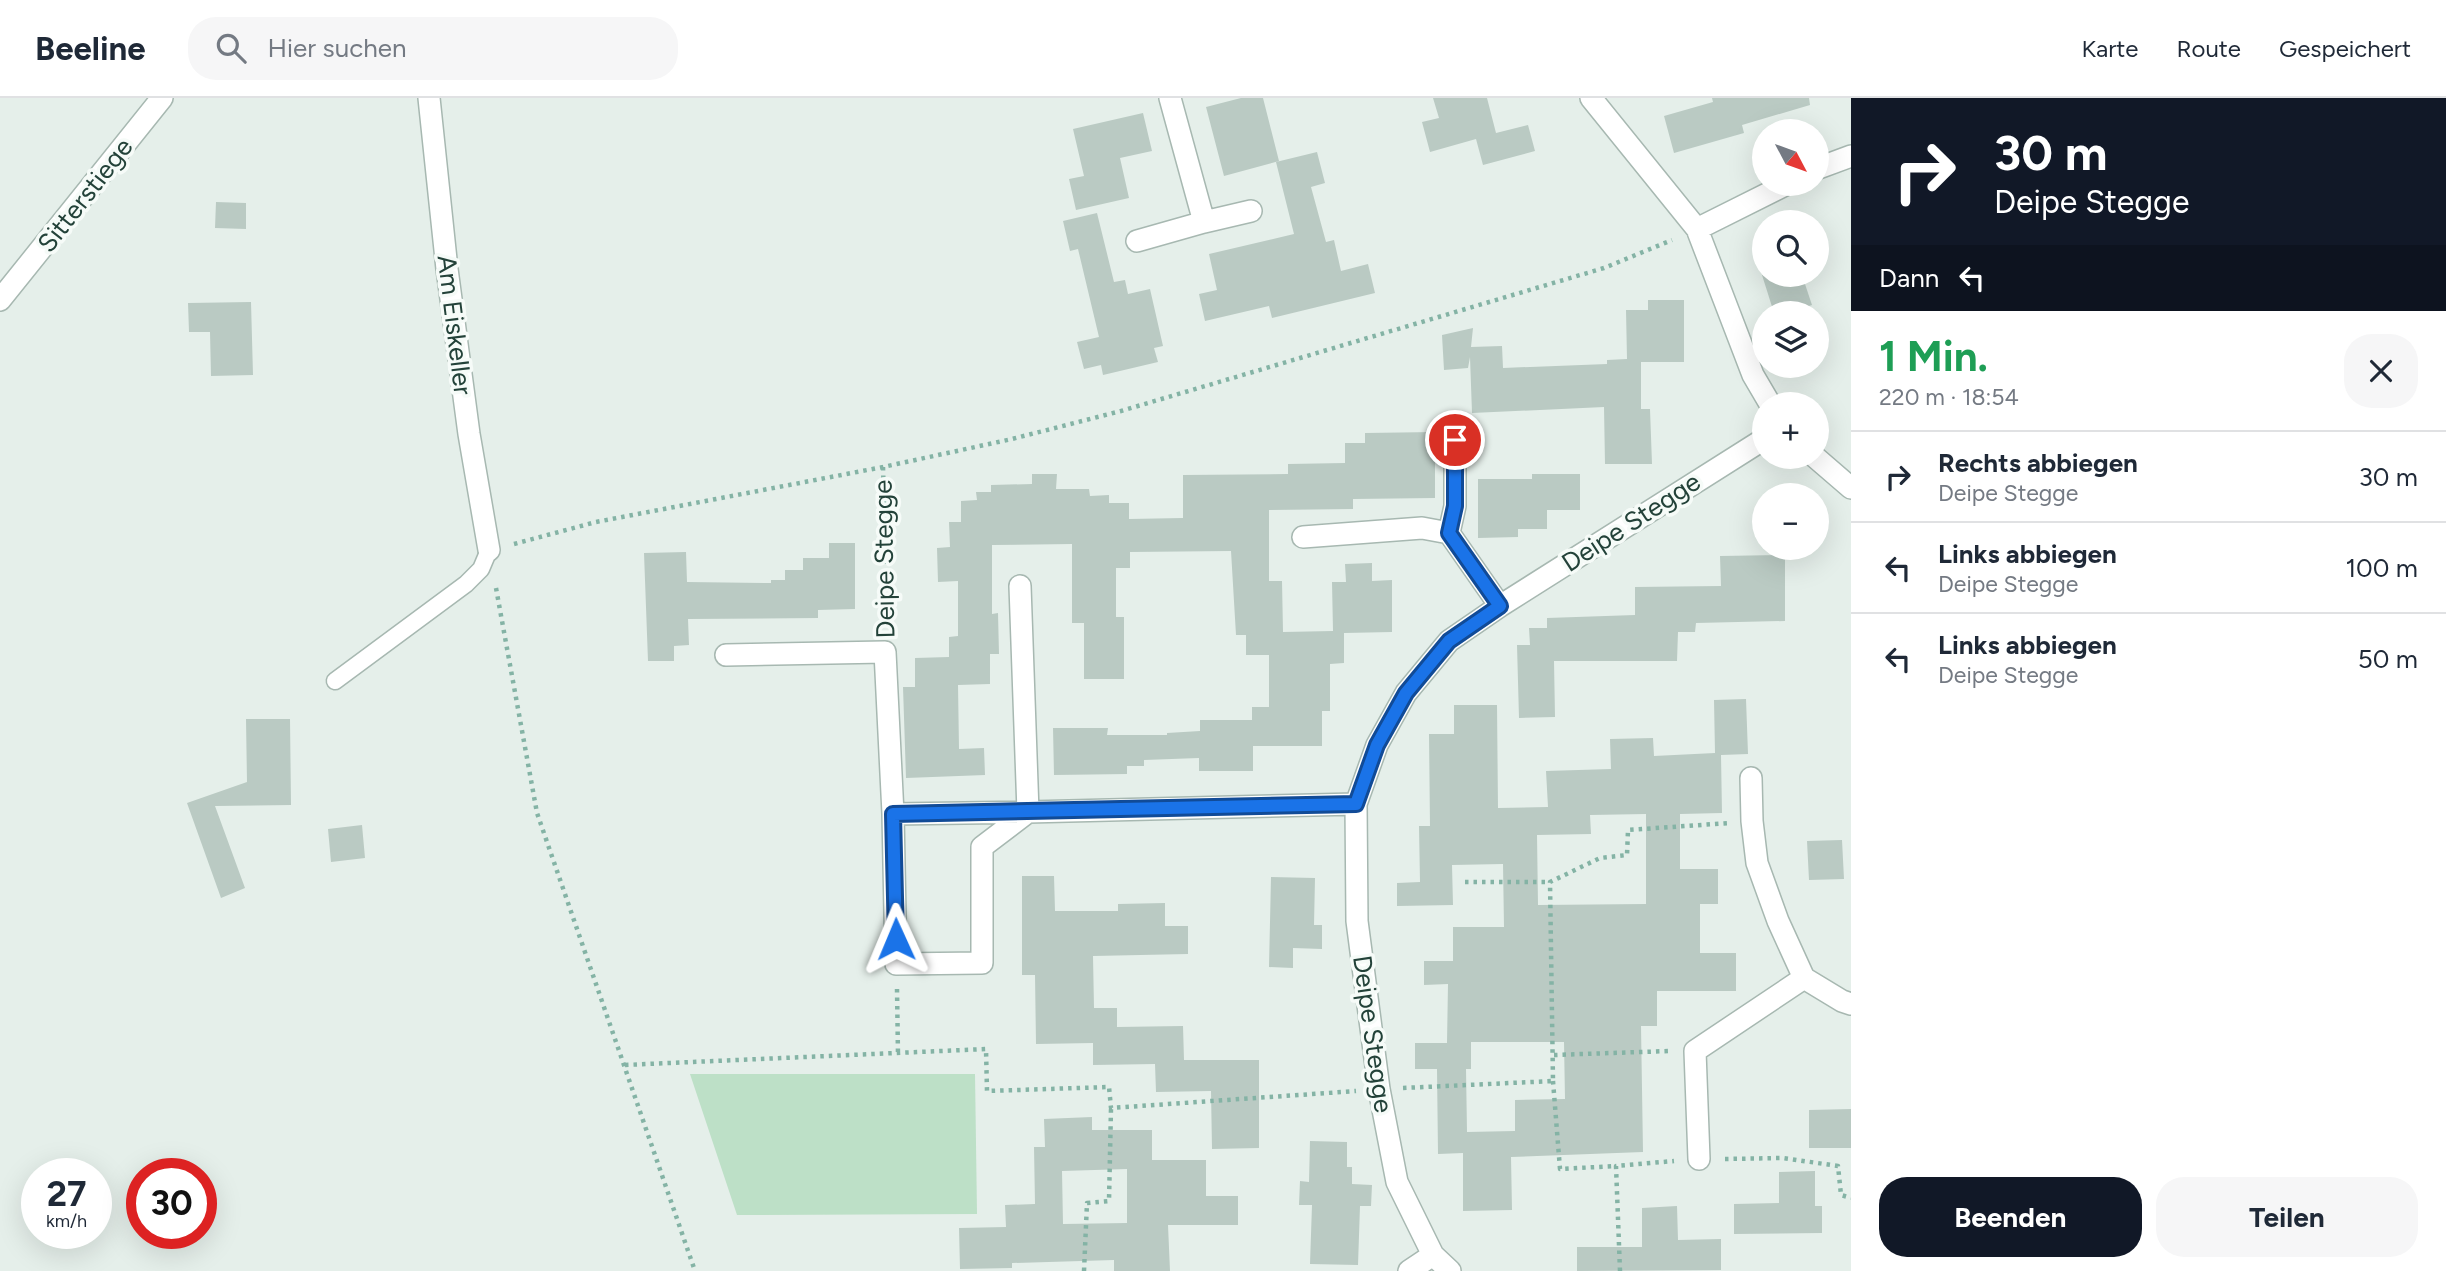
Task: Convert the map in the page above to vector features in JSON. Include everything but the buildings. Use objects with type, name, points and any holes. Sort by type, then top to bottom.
[{"type":"street","name":"Sitterstiege","points":[[4,296],[162,98]]},
{"type":"street","name":"Am Eiskeller","points":[[429,98],[469,434],[489,537],[489,550]]},
{"type":"street","points":[[1170,98],[1204,222]]},
{"type":"street","points":[[1591,98],[1697,229],[1753,375],[1763,392]]},
{"type":"street","points":[[1829,164],[1851,156]]},
{"type":"street","points":[[1697,229],[1763,196]]},
{"type":"street","points":[[1137,241],[1251,211]]},
{"type":"street","points":[[1449,533],[1455,506],[1455,440]]},
{"type":"street","name":"Deipe Stegge","points":[[1450,1271],[1433,1255],[1397,1182],[1379,1089],[1357,921],[1356,804],[1377,745],[1406,693],[1449,641],[1752,447]]},
{"type":"street","points":[[1829,469],[1851,488]]},
{"type":"street","points":[[1303,537],[1422,528],[1449,533],[1500,606]]},
{"type":"street","points":[[1020,586],[1028,812]]},
{"type":"street","name":"Deipe Stegge","points":[[726,655],[885,652],[893,814],[896,964]]},
{"type":"street","points":[[1751,778],[1757,863],[1778,921],[1804,978],[1851,1004]]},
{"type":"street","points":[[893,814],[1356,804]]},
{"type":"street","points":[[896,964],[982,963],[982,847],[1028,812]]},
{"type":"street","points":[[1699,1159],[1695,1051],[1804,978]]},
{"type":"street","points":[[1409,1271],[1433,1255]]},
{"type":"lane","points":[[335,681],[466,584],[481,569],[489,550]]},
{"type":"path","points":[[695,1271],[537,813],[489,550],[596,522],[883,467],[1012,439],[1121,411],[1604,268],[1697,229]]},
{"type":"path","name":"Deipe Stegge","points":[[883,467],[888,635],[885,652]]},
{"type":"path","points":[[1465,882],[1550,882],[1600,858],[1627,855],[1629,830],[1752,821]]},
{"type":"path","points":[[1550,882],[1553,1082],[1560,1169],[1616,1166]]},
{"type":"path","points":[[896,964],[898,1055]]},
{"type":"path","points":[[625,1065],[986,1049],[988,1091],[1109,1087],[1109,1201],[1087,1203],[1084,1271]]},
{"type":"path","points":[[1554,1055],[1695,1051]]},
{"type":"path","points":[[1111,1108],[1379,1089],[1553,1082]]},
{"type":"green space","points":[[690,1074],[975,1074],[977,1214],[737,1215]]},
{"type":"route","points":[[896,939],[893,814],[1356,804],[1377,745],[1406,693],[1449,641],[1500,606],[1449,533],[1455,506],[1455,440]]}]
